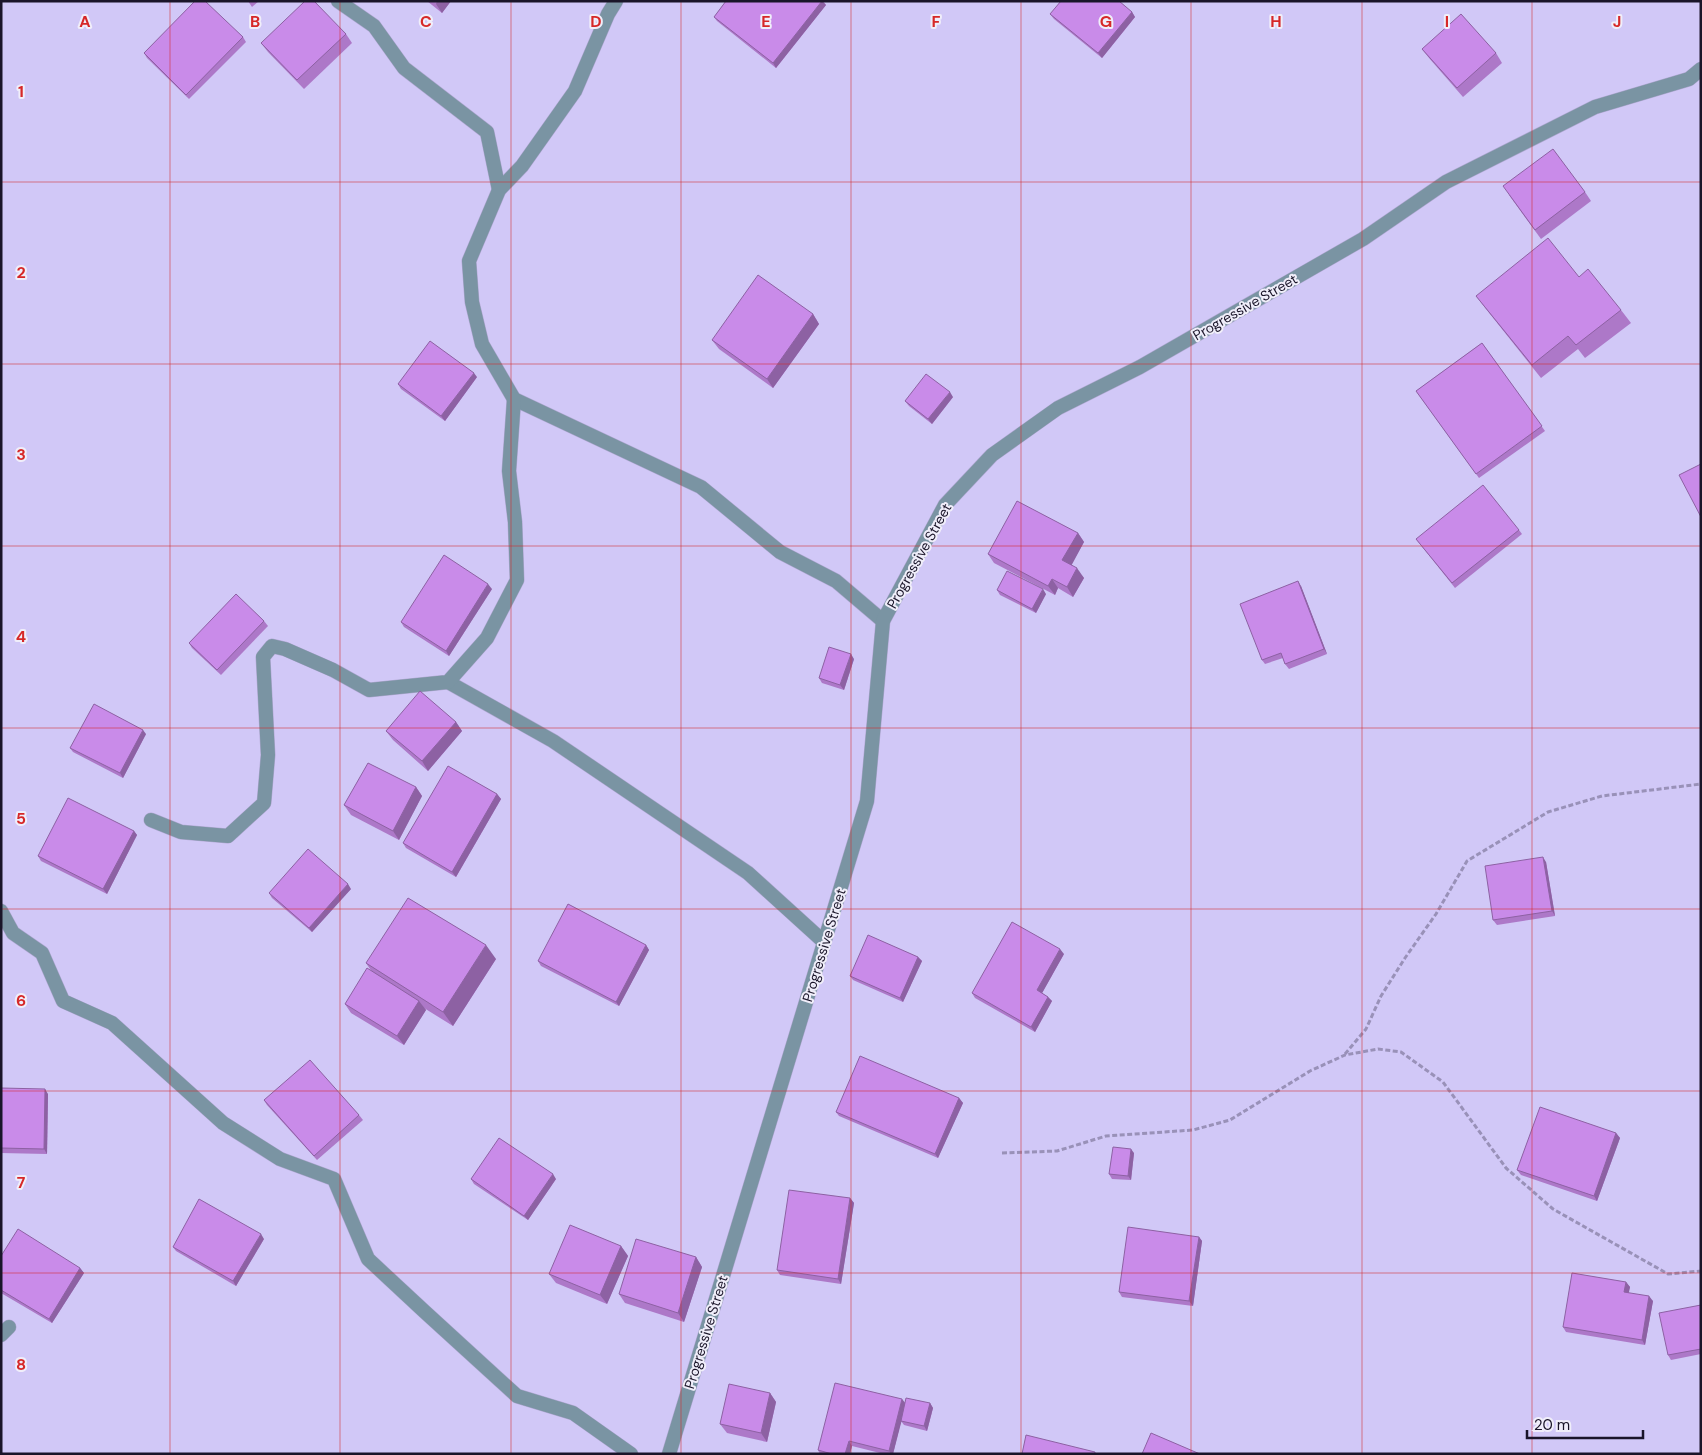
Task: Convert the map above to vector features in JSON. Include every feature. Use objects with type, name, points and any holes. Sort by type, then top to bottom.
[{"type":"street","points":[[338,1],[374,26],[404,68],[487,132],[500,190]]},
{"type":"street","points":[[448,682],[487,638],[517,580],[515,522],[509,472],[514,400],[482,344],[472,302],[469,261],[500,190],[522,166],[575,91],[608,14],[616,1]]},
{"type":"street","name":"Progressive Street","points":[[668,1454],[867,801],[883,621],[945,505],[992,456],[1058,408],[1140,366],[1364,239],[1446,182],[1595,107],[1689,79],[1701,68]]},
{"type":"street","points":[[514,400],[701,487],[780,552],[836,581],[883,621]]},
{"type":"street","points":[[151,820],[181,832],[228,836],[264,803],[268,755],[263,657],[272,646],[284,649],[334,670],[369,690],[448,682],[553,740],[748,873],[824,942]]},
{"type":"street","points":[[1,911],[13,933],[42,953],[64,1001],[112,1023],[223,1123],[280,1159],[334,1179],[368,1259],[517,1396],[573,1413],[631,1454]]},
{"type":"path","points":[[1345,1055],[1366,1029],[1381,996],[1436,914],[1467,861],[1548,812],[1602,796],[1701,784]]},
{"type":"path","points":[[1002,1153],[1057,1151],[1106,1136],[1193,1130],[1230,1120],[1310,1072],[1345,1055],[1378,1049],[1401,1052],[1443,1082],[1506,1168],[1553,1209],[1668,1274],[1701,1271]]},
{"type":"building","points":[[195,1],[205,1],[243,37],[186,95],[144,53]]},
{"type":"building","points":[[305,1],[314,1],[346,34],[297,80],[261,43]]},
{"type":"building","points":[[726,1],[822,1],[773,63],[714,17]]},
{"type":"building","points":[[1061,1],[1119,1],[1132,12],[1098,53],[1050,14]]},
{"type":"building","points":[[1461,14],[1496,53],[1457,88],[1422,49]]},
{"type":"building","points":[[1553,149],[1585,192],[1535,230],[1503,186]]},
{"type":"building","points":[[1548,238],[1579,277],[1588,269],[1621,310],[1576,345],[1568,336],[1532,365],[1476,296]]},
{"type":"building","points":[[758,275],[813,314],[767,379],[712,340]]},
{"type":"building","points":[[430,341],[474,373],[441,416],[398,384]]},
{"type":"building","points":[[1482,343],[1542,426],[1476,474],[1416,391]]},
{"type":"building","points":[[926,374],[950,392],[928,419],[905,401]]},
{"type":"building","points":[[1701,464],[1701,517],[1679,475]]},
{"type":"building","points":[[1483,485],[1519,530],[1452,583],[1416,539]]},
{"type":"building","points":[[1017,501],[1078,533],[1062,560],[1077,568],[1067,587],[1052,579],[1048,586],[988,554]]},
{"type":"building","points":[[444,555],[488,584],[446,651],[401,622]]},
{"type":"building","points":[[1007,571],[1043,589],[1032,609],[997,590]]},
{"type":"building","points":[[1298,581],[1324,649],[1285,664],[1281,653],[1262,660],[1240,604]]},
{"type":"building","points":[[236,594],[264,621],[217,670],[189,643]]},
{"type":"building","points":[[829,647],[851,654],[840,685],[819,678]]},
{"type":"building","points":[[420,691],[456,722],[422,761],[386,731]]},
{"type":"building","points":[[94,704],[143,730],[120,773],[70,748]]},
{"type":"building","points":[[368,763],[416,787],[393,831],[344,805]]},
{"type":"building","points":[[448,766],[497,794],[452,872],[403,843]]},
{"type":"building","points":[[68,798],[134,831],[103,889],[38,856]]},
{"type":"building","points":[[308,849],[348,884],[309,928],[269,893]]},
{"type":"building","points":[[1543,857],[1552,911],[1493,920],[1485,866]]},
{"type":"building","points":[[408,898],[486,945],[443,1012],[366,963]]},
{"type":"building","points":[[568,904],[646,945],[616,1002],[538,961]]},
{"type":"building","points":[[1012,922],[1060,949],[1037,990],[1048,997],[1031,1027],[972,993]]},
{"type":"building","points":[[868,935],[918,957],[900,998],[850,976]]},
{"type":"building","points":[[367,968],[419,1001],[397,1036],[345,1004]]},
{"type":"building","points":[[860,1056],[959,1098],[935,1154],[836,1112]]},
{"type":"building","points":[[310,1060],[359,1115],[314,1156],[264,1100]]},
{"type":"building","points":[[1,1088],[45,1089],[44,1149],[1,1148]]},
{"type":"building","points":[[1540,1107],[1616,1133],[1594,1196],[1517,1170]]},
{"type":"building","points":[[499,1138],[553,1174],[524,1216],[471,1179]]},
{"type":"building","points":[[1113,1147],[1131,1149],[1128,1176],[1109,1174]]},
{"type":"building","points":[[789,1190],[850,1198],[838,1279],[777,1270]]},
{"type":"building","points":[[199,1199],[261,1234],[233,1281],[173,1247]]},
{"type":"building","points":[[570,1225],[621,1246],[600,1295],[549,1274]]},
{"type":"building","points":[[1128,1227],[1199,1237],[1189,1301],[1119,1292]]},
{"type":"building","points":[[18,1229],[80,1268],[49,1319],[1,1290],[1,1256]]},
{"type":"building","points":[[636,1239],[696,1257],[678,1313],[619,1294]]},
{"type":"building","points":[[1572,1273],[1626,1282],[1624,1292],[1649,1296],[1642,1340],[1563,1327]]},
{"type":"building","points":[[1701,1305],[1701,1349],[1668,1355],[1659,1313]]},
{"type":"building","points":[[835,1383],[902,1399],[889,1451],[849,1441],[845,1454],[832,1454],[818,1450]]},
{"type":"building","points":[[729,1384],[770,1393],[761,1433],[720,1424]]},
{"type":"building","points":[[906,1398],[930,1403],[924,1426],[901,1421]]},
{"type":"building","points":[[1151,1433],[1200,1454],[1142,1454]]},
{"type":"building","points":[[1026,1435],[1095,1452],[1095,1454],[1022,1454]]}]
